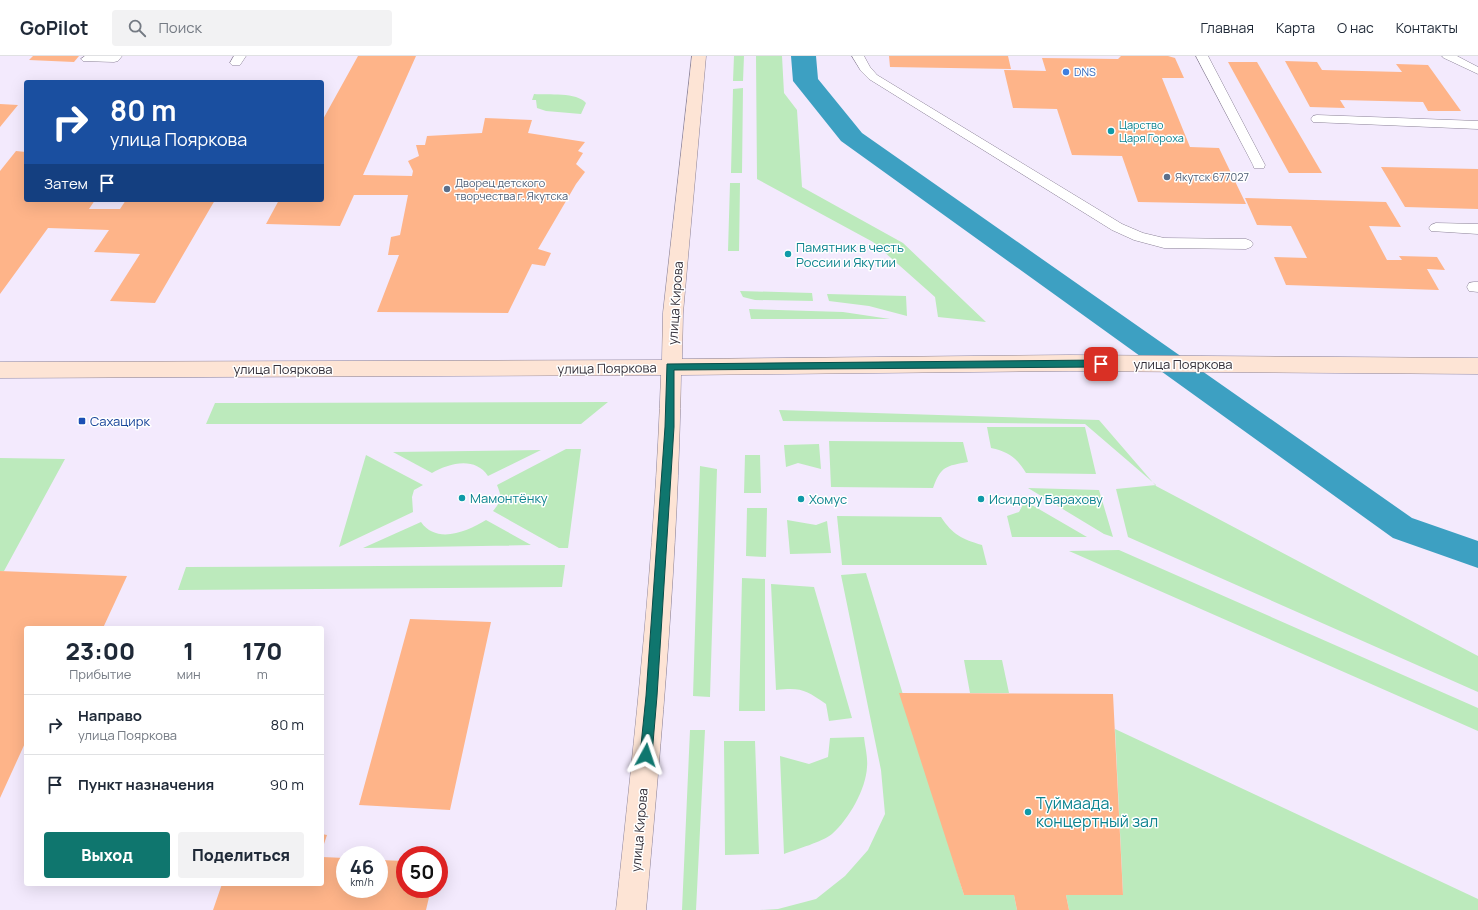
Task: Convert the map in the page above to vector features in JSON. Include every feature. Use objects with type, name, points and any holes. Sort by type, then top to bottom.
[{"type":"main road","name":"улица Кирова","points":[[631,910],[652,688],[670,427],[670,367],[673,312],[699,56]]},
{"type":"main road","name":"улица Пояркова","points":[[0,370],[599,368],[1069,364],[1478,366]]},
{"type":"lane","points":[[87,59],[114,59],[116,56]]},
{"type":"lane","points":[[858,56],[865,69],[879,82],[1117,227],[1139,237],[1164,243],[1246,244]]},
{"type":"lane","points":[[1202,56],[1259,165]]},
{"type":"lane","points":[[1448,56],[1478,71]]},
{"type":"lane","points":[[1317,119],[1478,125]]},
{"type":"lane","points":[[1436,228],[1478,229]]},
{"type":"green space","points":[[734,56],[744,56],[743,81],[733,81]]},
{"type":"green space","points":[[756,56],[782,56],[784,93],[797,110],[802,187],[903,243],[986,322],[938,317],[935,297],[873,242],[757,179]]},
{"type":"green space","points":[[743,88],[742,173],[731,173],[733,89]]},
{"type":"green space","points":[[534,94],[554,94],[576,97],[582,99],[586,103],[581,114],[546,111],[537,108],[536,100],[532,100]]},
{"type":"green space","points":[[730,183],[740,183],[739,251],[728,251]]},
{"type":"green space","points":[[740,291],[812,293],[813,301],[755,300],[743,297]]},
{"type":"green space","points":[[827,294],[906,296],[907,316],[869,306],[829,301]]},
{"type":"green space","points":[[749,309],[843,312],[890,319],[751,319]]},
{"type":"green space","points":[[608,402],[581,424],[206,424],[215,403]]},
{"type":"green space","points":[[779,410],[1099,420],[1153,482],[1085,424],[783,421]]},
{"type":"green space","points":[[987,427],[1085,427],[1096,474],[1026,473],[1012,456],[1003,451],[991,448]]},
{"type":"green space","points":[[829,441],[963,442],[968,462],[945,468],[939,475],[933,488],[831,487]]},
{"type":"green space","points":[[819,444],[821,469],[798,463],[786,467],[784,445]]},
{"type":"green space","points":[[566,449],[581,449],[568,548],[559,548],[493,511],[500,501],[500,493],[497,485]]},
{"type":"green space","points":[[541,450],[488,476],[483,470],[476,466],[462,463],[446,466],[432,473],[393,452]]},
{"type":"green space","points":[[366,455],[423,485],[414,490],[412,497],[413,512],[339,547]]},
{"type":"green space","points":[[745,455],[760,455],[761,493],[744,493]]},
{"type":"green space","points":[[0,458],[65,459],[4,571],[0,571]]},
{"type":"green space","points":[[700,466],[717,469],[710,697],[693,696]]},
{"type":"green space","points":[[1155,485],[1478,656],[1478,692],[1128,537],[1116,489]]},
{"type":"green space","points":[[1028,488],[1099,490],[1113,537],[1104,534]]},
{"type":"green space","points":[[1025,501],[1087,537],[1012,537],[1007,516],[1019,512]]},
{"type":"green space","points":[[747,508],[767,508],[766,557],[746,556]]},
{"type":"green space","points":[[837,516],[941,517],[958,536],[982,545],[987,565],[842,565]]},
{"type":"green space","points":[[486,520],[531,545],[363,548],[421,522],[435,533],[453,534],[462,532]]},
{"type":"green space","points":[[787,520],[816,525],[827,521],[831,553],[790,554]]},
{"type":"green space","points":[[1119,550],[1478,708],[1478,731],[1069,551]]},
{"type":"green space","points":[[565,565],[562,587],[178,590],[186,567]]},
{"type":"green space","points":[[866,573],[964,895],[1014,895],[1017,910],[760,910],[778,909],[816,899],[845,876],[868,850],[885,814],[881,770],[841,575]]},
{"type":"green space","points":[[742,578],[765,579],[765,711],[739,711]]},
{"type":"green space","points":[[771,584],[814,587],[852,718],[829,721],[826,704],[813,695],[798,689],[776,690]]},
{"type":"green space","points":[[964,660],[1002,660],[1009,693],[970,693]]},
{"type":"green space","points":[[1115,729],[1478,899],[1478,910],[1069,910],[1066,895],[1123,894]]},
{"type":"green space","points":[[690,730],[705,730],[696,910],[682,910]]},
{"type":"green space","points":[[864,737],[867,760],[866,776],[864,785],[856,803],[850,812],[838,828],[828,837],[816,843],[784,854],[780,756],[809,764],[828,757],[830,738]]},
{"type":"green space","points":[[724,741],[755,741],[759,854],[725,855]]},
{"type":"water","points":[[791,56],[816,56],[818,79],[862,133],[1412,518],[1478,541],[1478,568],[1393,538],[841,141],[793,81]]},
{"type":"building","points":[[33,56],[79,56],[74,62],[29,60]]},
{"type":"building","name":"Дворец детского творчества г. Якутска","points":[[358,56],[416,56],[363,175],[412,176],[413,171],[408,161],[419,156],[416,145],[425,145],[427,136],[482,133],[485,118],[532,120],[528,133],[585,142],[578,151],[583,153],[576,164],[585,172],[576,184],[538,249],[551,253],[545,266],[532,264],[508,313],[377,312],[399,255],[388,255],[391,237],[400,235],[408,195],[354,195],[340,226],[266,224],[278,202],[324,202],[324,117]]},
{"type":"building","points":[[889,56],[1008,56],[1011,69],[890,67]]},
{"type":"building","points":[[1121,56],[1168,56],[1175,58],[1184,78],[1162,78],[1190,147],[1219,148],[1246,204],[1138,202],[1122,156],[1072,155],[1057,109],[1013,108],[1004,70],[1046,71],[1042,58],[1118,59]]},
{"type":"building","points":[[1285,61],[1317,62],[1322,70],[1402,72],[1396,64],[1428,65],[1461,111],[1428,111],[1423,102],[1340,100],[1345,108],[1310,107]]},
{"type":"building","points":[[1228,62],[1257,62],[1322,173],[1289,173]]},
{"type":"building","points":[[0,104],[18,105],[0,127]]},
{"type":"building","points":[[16,151],[24,152],[24,202],[94,202],[89,209],[120,209],[125,202],[214,202],[155,303],[110,301],[140,254],[94,252],[109,230],[48,228],[0,294],[0,171]]},
{"type":"building","points":[[1381,167],[1478,169],[1478,209],[1405,207]]},
{"type":"building","points":[[1245,198],[1386,202],[1401,227],[1369,226],[1387,260],[1402,260],[1399,256],[1437,257],[1445,270],[1427,269],[1439,290],[1286,285],[1274,257],[1307,258],[1291,226],[1257,225]]},
{"type":"building","points":[[0,571],[127,576],[104,626],[24,626],[24,745],[0,798]]},
{"type":"building","points":[[410,619],[491,622],[450,810],[359,805]]},
{"type":"building","name":"Туймаада, концертный зал","points":[[899,693],[1113,694],[1123,895],[1066,895],[1069,910],[1017,910],[1014,895],[964,895]]},
{"type":"building","points":[[324,834],[327,835],[324,844]]},
{"type":"building","points":[[324,857],[336,858],[336,898],[388,898],[388,860],[396,861],[396,898],[429,898],[426,910],[213,910],[221,886],[324,886]]},
{"type":"place","name":"DNS","points":[[1066,72]]},
{"type":"place","name":"Царство Царя Гороха","points":[[1111,131]]},
{"type":"place","name":"Якутск 677027","points":[[1167,177]]},
{"type":"place","name":"Дворец детского творчества г. Якутска","points":[[447,189]]},
{"type":"place","name":"Памятник в честь России и Якутии","points":[[788,254]]},
{"type":"place","name":"Сахацирк","points":[[82,421]]},
{"type":"place","name":"Мамонтёнку","points":[[462,498]]},
{"type":"place","name":"Хомус","points":[[801,499]]},
{"type":"place","name":"Исидору Барахову","points":[[981,499]]},
{"type":"place","name":"Туймаада, концертный зал","points":[[1028,812]]},
{"type":"route","points":[[646,755],[652,696],[670,427],[670,367],[1101,364]]}]
